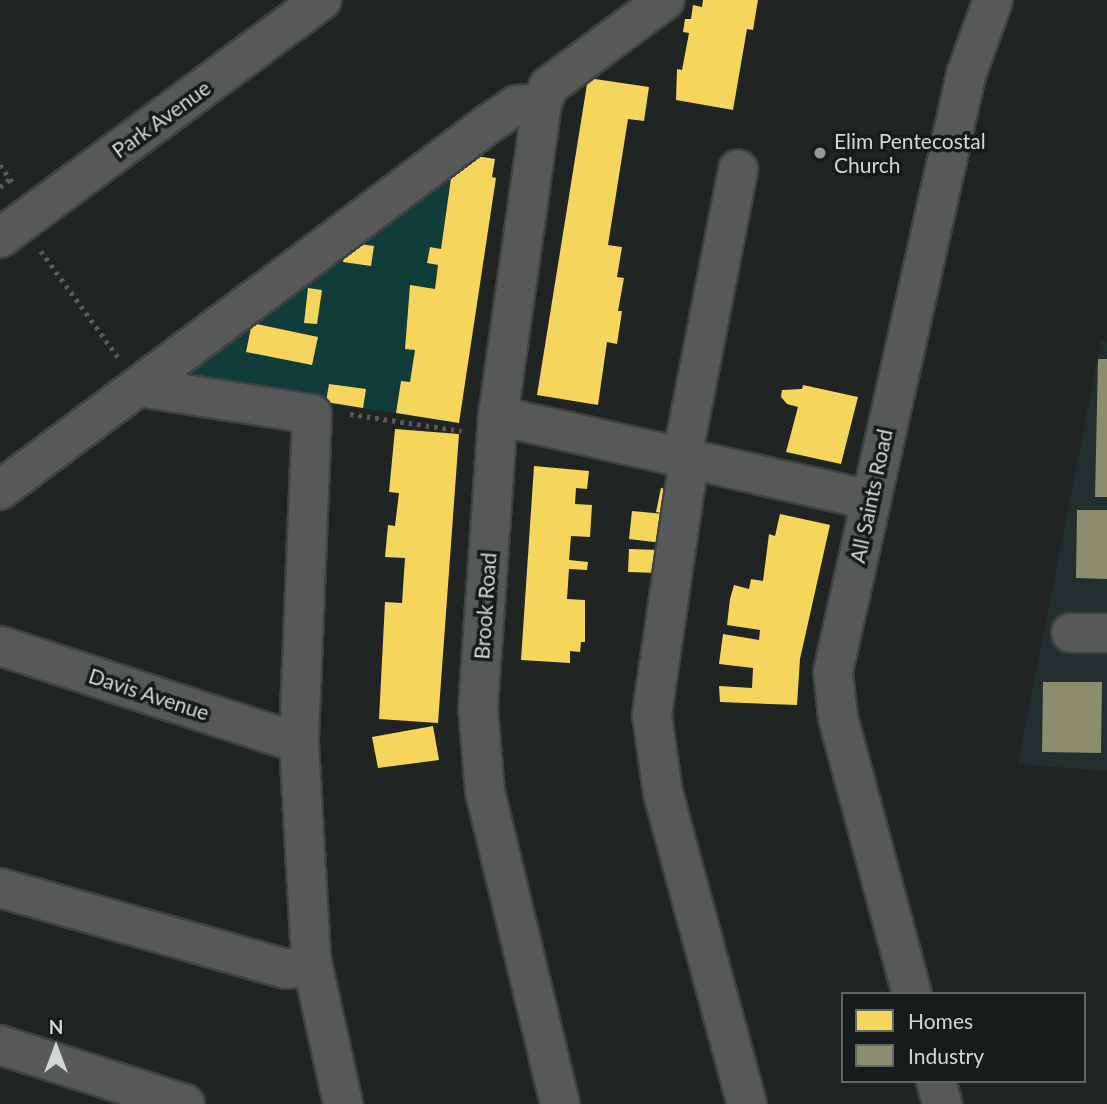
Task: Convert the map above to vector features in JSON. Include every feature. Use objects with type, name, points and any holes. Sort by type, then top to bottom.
[{"type":"street","name":"Park Avenue","points":[[9,216],[322,0]]},
{"type":"street","points":[[0,490],[487,125],[517,106],[542,103],[549,86],[664,0]]},
{"type":"street","name":"All Saints Road","points":[[911,992],[833,688],[835,654],[966,75],[993,0]]},
{"type":"street","name":"Brook Road","points":[[542,103],[497,426],[478,708],[485,792],[560,1104]]},
{"type":"street","points":[[738,169],[686,459],[652,715],[663,793],[747,1104]]},
{"type":"street","points":[[139,387],[312,414],[299,743],[312,958],[343,1104]]},
{"type":"street","points":[[497,426],[686,459],[870,500]]},
{"type":"street","name":"Davis Avenue","points":[[0,646],[299,743]]},
{"type":"street","points":[[0,888],[281,968],[301,968],[312,958]]},
{"type":"street","points":[[0,1045],[185,1104]]},
{"type":"street","points":[[937,1083],[942,1104]]},
{"type":"path","points":[[0,187],[9,216],[139,387]]},
{"type":"path","points":[[312,414],[320,410],[497,426]]},
{"type":"shaded area","points":[[452,171],[441,249],[430,247],[427,263],[438,265],[435,289],[410,286],[406,349],[415,350],[410,382],[401,381],[396,413],[162,379]]},
{"type":"shaded area","points":[[1101,342],[1107,342],[1107,771],[1018,764]]},
{"type":"building: Homes","points":[[703,0],[758,0],[753,30],[747,29],[733,110],[676,100],[677,69],[682,70],[689,33],[683,32],[685,19],[691,19],[693,5],[702,7]]},
{"type":"building: Homes","points":[[588,78],[649,87],[644,121],[628,119],[608,245],[622,247],[617,277],[624,278],[618,311],[622,311],[617,344],[607,342],[598,405],[537,395]]},
{"type":"building: Homes","points":[[464,154],[495,159],[492,177],[496,178],[459,423],[396,413],[401,381],[410,382],[415,350],[405,349],[410,285],[435,289],[438,265],[427,263],[430,247],[441,249],[452,171]]},
{"type":"building: Homes","points":[[346,242],[374,246],[371,266],[343,262]]},
{"type":"building: Homes","points":[[308,288],[322,290],[317,324],[304,323]]},
{"type":"building: Homes","points":[[252,323],[318,337],[312,365],[246,352]]},
{"type":"building: Homes","points":[[329,384],[366,389],[363,408],[326,402]]},
{"type":"building: Homes","points":[[803,385],[858,397],[841,464],[786,452],[798,407],[787,404],[781,397],[782,390],[802,389]]},
{"type":"building: Homes","points":[[395,429],[459,434],[438,723],[379,719],[385,602],[402,603],[405,558],[385,557],[388,525],[395,526],[399,493],[389,492]]},
{"type":"building: Homes","points":[[534,466],[589,471],[587,489],[576,488],[575,504],[592,505],[590,537],[571,536],[569,560],[588,562],[587,570],[569,569],[567,599],[585,600],[585,642],[581,642],[580,652],[570,651],[570,663],[521,660]]},
{"type":"building: Homes","points":[[661,488],[675,491],[671,515],[656,512]]},
{"type":"building: Homes","points":[[632,511],[664,514],[662,543],[629,539]]},
{"type":"building: Homes","points":[[780,514],[830,525],[800,659],[797,705],[720,702],[719,686],[752,688],[753,668],[719,664],[723,634],[759,640],[760,630],[727,625],[730,599],[734,585],[749,589],[751,579],[763,581],[769,534],[775,536]]},
{"type":"building: Homes","points":[[629,549],[658,550],[657,573],[628,572]]},
{"type":"building: Homes","points":[[433,726],[439,760],[378,768],[372,737]]},
{"type":"building: Industry","points":[[1098,359],[1107,359],[1107,497],[1095,497]]},
{"type":"building: Industry","points":[[1077,510],[1107,510],[1107,579],[1076,578]]},
{"type":"building: Industry","points":[[1043,682],[1102,682],[1101,753],[1042,752]]},
{"type":"place","name":"Elim Pentecostal Church","points":[[820,153]]}]
